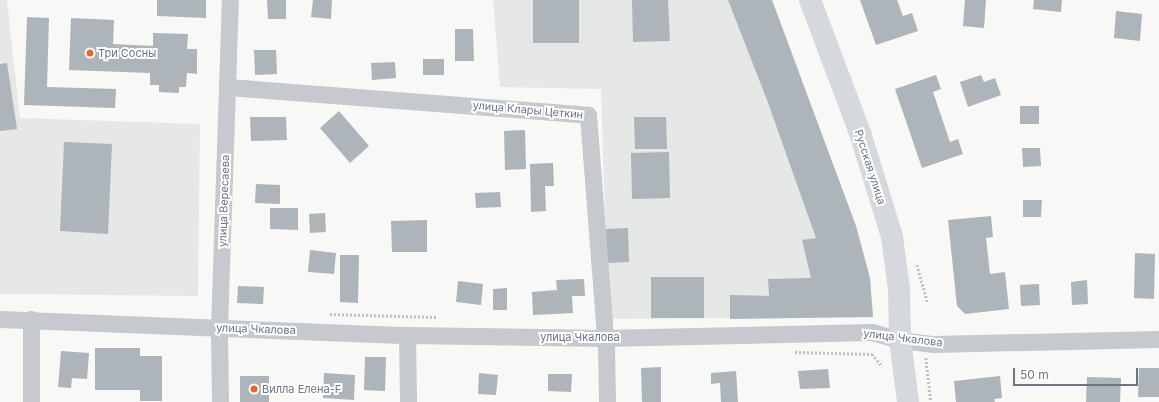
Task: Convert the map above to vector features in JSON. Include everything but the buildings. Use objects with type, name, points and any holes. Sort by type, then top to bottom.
[{"type":"main road","name":"Русская улица","points":[[812,3],[861,136],[892,237],[899,289],[900,340],[908,402]]},
{"type":"street","name":"улица Вересаева","points":[[220,402],[219,328],[230,0]]},
{"type":"street","name":"улица Клары Цеткин","points":[[228,87],[588,115],[604,338],[607,402]]},
{"type":"street","name":"улица Чкалова","points":[[0,319],[31,319],[407,335],[604,338],[872,332],[900,340],[934,344],[1159,339]]},
{"type":"street","points":[[31,319],[31,402]]},
{"type":"street","points":[[407,335],[408,402]]},
{"type":"path","points":[[923,289],[928,303]]},
{"type":"path","points":[[872,354],[882,364]]},
{"type":"path","points":[[925,361],[930,402]]},
{"type":"shaded area","points":[[0,0],[7,0],[20,118],[200,124],[198,296],[0,294]]},
{"type":"shaded area","points":[[493,0],[772,0],[856,226],[870,278],[873,317],[608,319],[601,89],[500,87]]},
{"type":"place","name":"Три Сосны","points":[[90,53]]},
{"type":"place","name":"Вилла Елена-F","points":[[254,389]]}]
